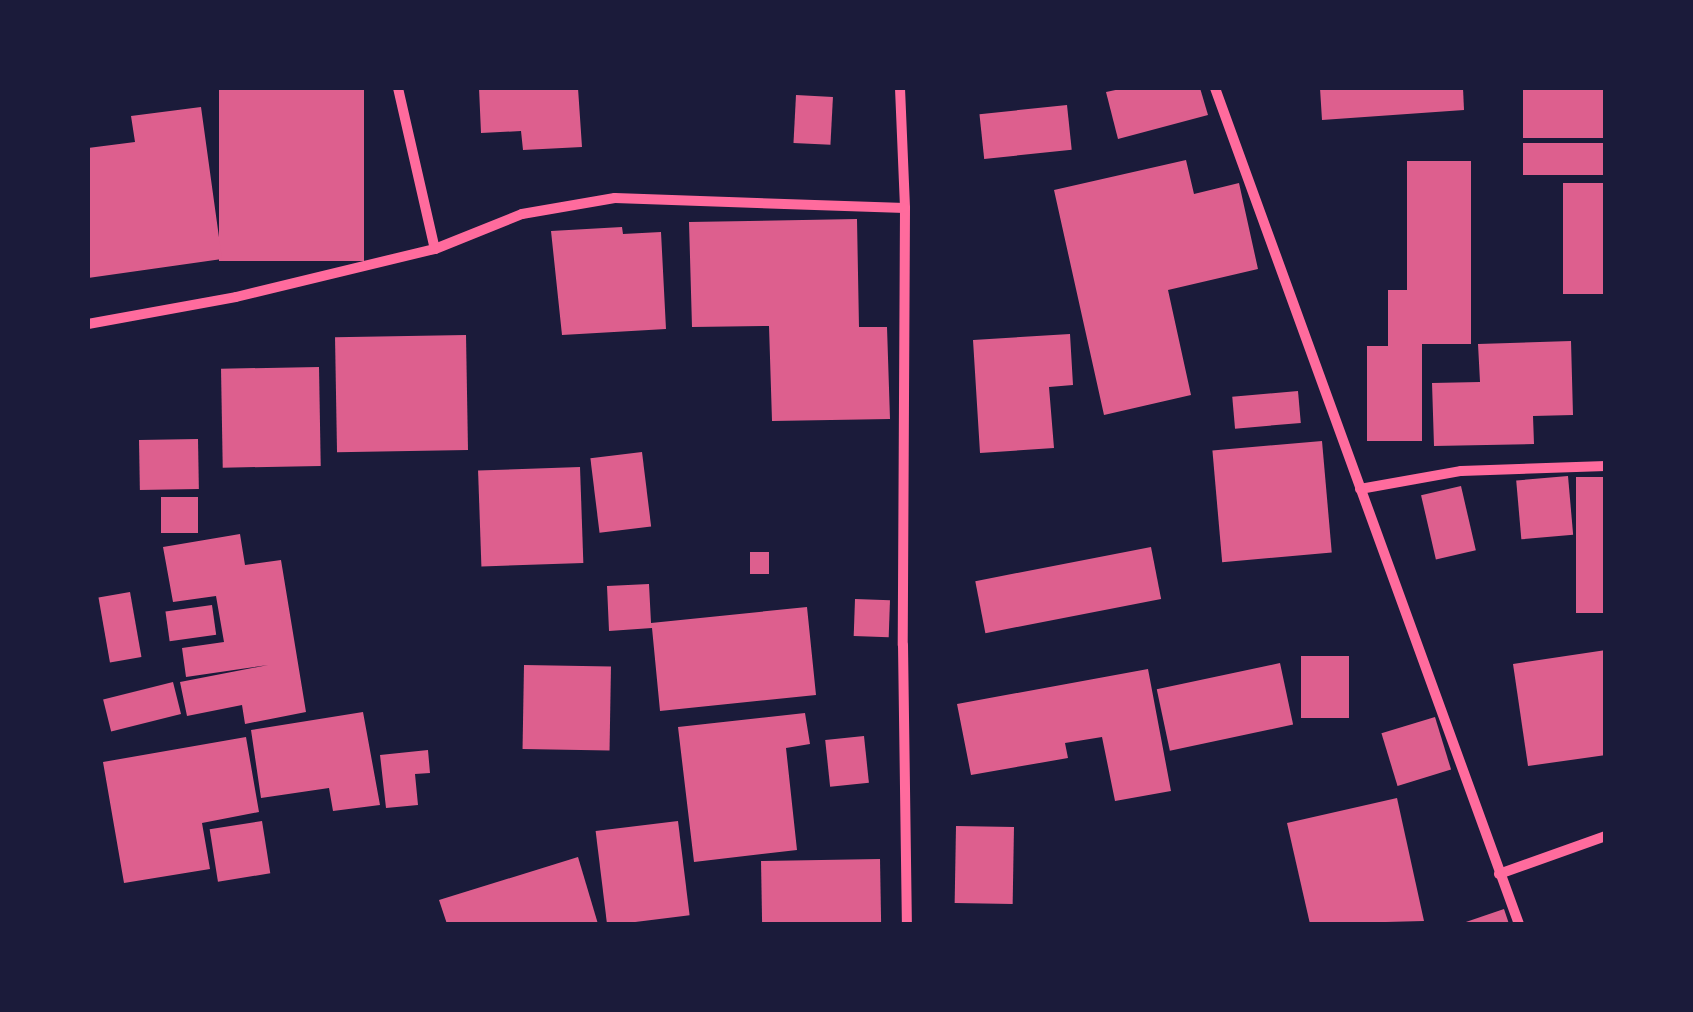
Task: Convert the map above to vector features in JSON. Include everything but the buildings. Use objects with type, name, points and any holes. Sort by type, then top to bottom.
[{"type":"street","points":[[398,88],[436,248]]},
{"type":"street","points":[[900,88],[905,208],[902,645],[907,924]]},
{"type":"street","points":[[1215,88],[1519,924]]},
{"type":"street","points":[[88,324],[236,297],[436,248],[522,214],[615,198],[905,208]]},
{"type":"street","points":[[1360,489],[1461,472],[1606,466]]},
{"type":"street","points":[[1499,874],[1606,836]]}]
